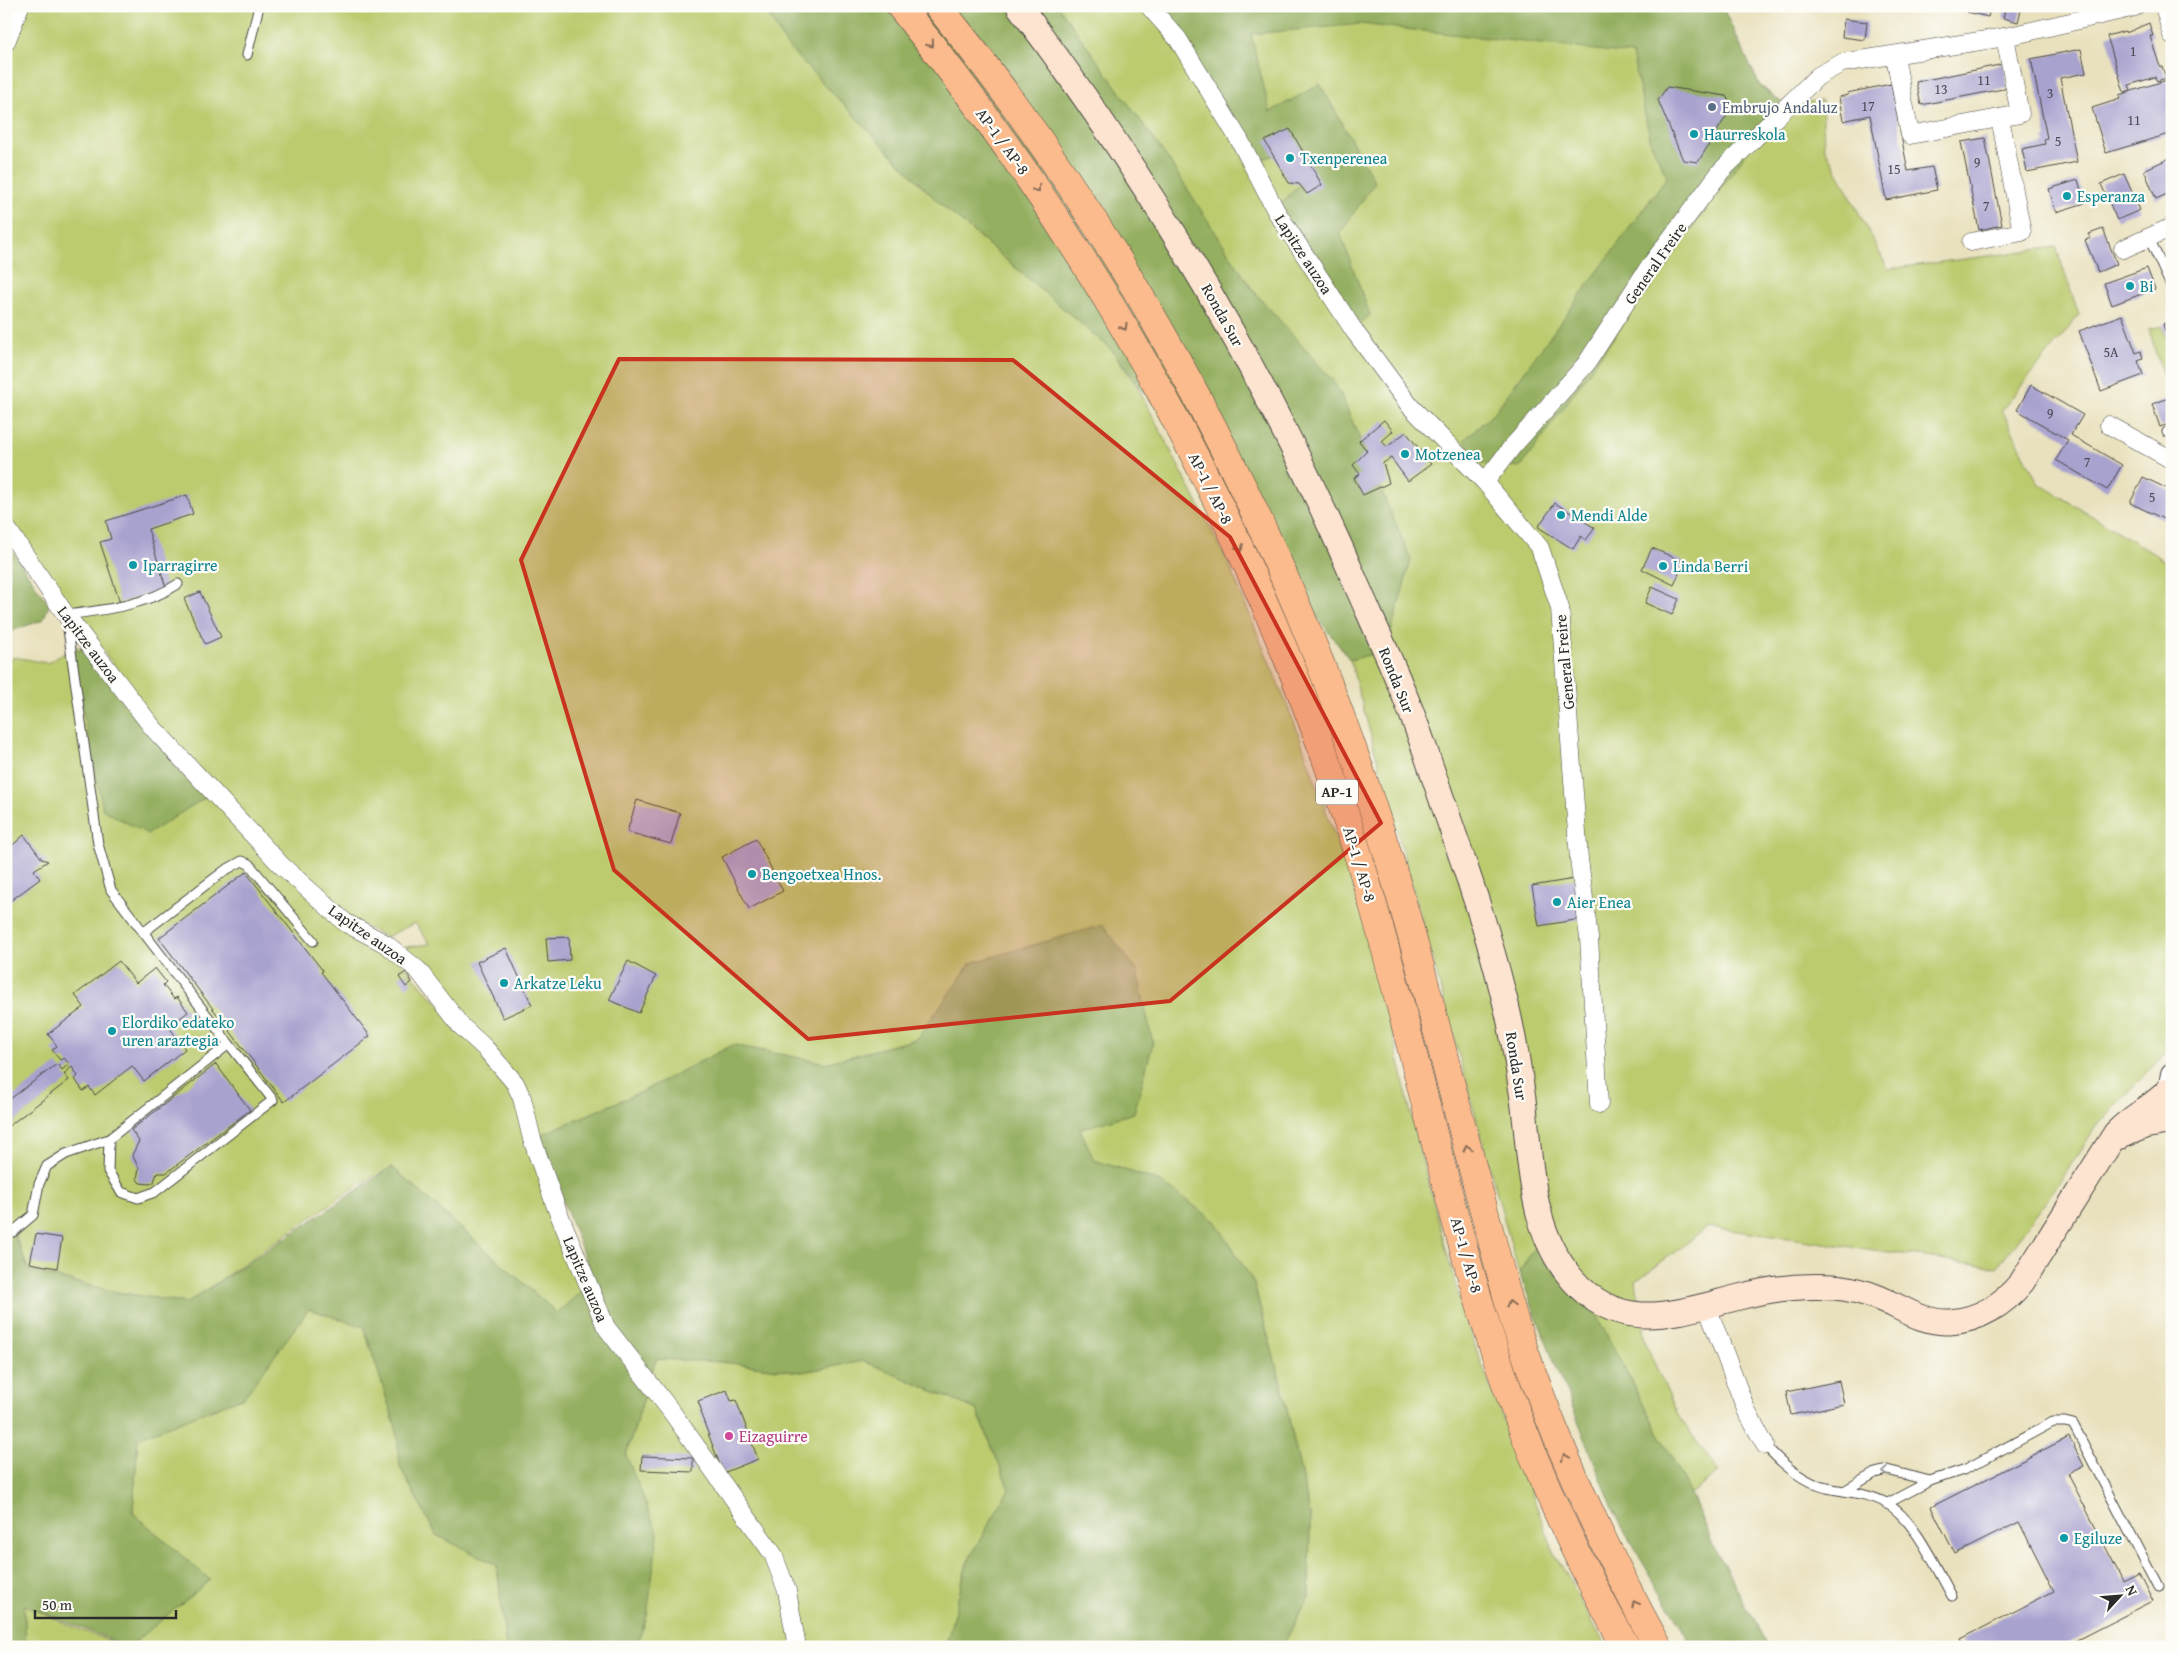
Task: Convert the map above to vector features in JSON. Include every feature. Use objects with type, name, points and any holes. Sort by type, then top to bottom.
[{"type":"highway","name":"AP-1 / AP-8","points":[[900,6],[985,115],[1078,251],[1162,392],[1237,540],[1301,691],[1356,847],[1401,1005],[1464,1250],[1508,1389],[1530,1449],[1555,1507],[1582,1564],[1626,1647]]},
{"type":"highway","name":"AP-1 / AP-8","points":[[938,6],[1057,166],[1102,235],[1146,306],[1187,378],[1226,452],[1262,527],[1327,680],[1356,758],[1382,837],[1406,917],[1514,1320],[1534,1379],[1581,1495],[1607,1551],[1658,1647]]},
{"type":"main road","name":"Ronda Sur","points":[[1019,6],[1105,124],[1199,272],[1258,378],[1336,536],[1424,748],[1494,956],[1515,1048],[1537,1207],[1547,1239],[1574,1282],[1602,1303],[1618,1310],[1635,1314],[1670,1315],[1707,1307],[1741,1296],[1827,1287],[1862,1292],[1924,1320],[1952,1322],[1979,1315],[2003,1302],[2022,1282],[2108,1144],[2124,1124],[2171,1090]]},
{"type":"main road","points":[[2108,1144],[2144,1126],[2172,1121]]},
{"type":"street","points":[[6,42],[20,6]]},
{"type":"street","name":"Lapitze auzoa","points":[[1150,6],[1178,39],[1240,141],[1276,211],[1355,332],[1410,406],[1485,482]]},
{"type":"street","name":"General Freire","points":[[1599,1104],[1589,938],[1579,859],[1560,608],[1540,548],[1485,482],[1512,447],[1586,364],[1647,270],[1721,171],[1818,76],[1842,63],[2005,37],[2135,6]]},
{"type":"street","points":[[2164,6],[2172,35]]},
{"type":"street","points":[[1895,56],[1910,135],[2020,114],[2005,37]]},
{"type":"street","points":[[1971,242],[2022,232],[2000,118]]},
{"type":"street","points":[[2123,249],[2172,228]]},
{"type":"street","points":[[2109,425],[2172,460]]},
{"type":"street","name":"Lapitze auzoa","points":[[6,527],[66,615],[153,728],[281,865],[346,923],[386,944],[418,970],[461,1026],[485,1048],[515,1083],[522,1098],[532,1139],[556,1207],[606,1327],[671,1411],[773,1554],[787,1591],[797,1647]]},
{"type":"street","points":[[1707,1307],[1747,1412],[1764,1445]]},
{"type":"lane","points":[[247,55],[259,6]]},
{"type":"lane","points":[[2149,238],[2172,288]]},
{"type":"lane","points":[[109,1139],[108,1171],[121,1192],[138,1198],[155,1192],[272,1100],[111,890],[98,844],[66,615],[106,610],[163,594],[178,584]]},
{"type":"lane","points":[[144,932],[224,871],[242,861],[249,864],[313,941]]},
{"type":"lane","points":[[6,1231],[14,1232],[34,1214],[39,1184],[48,1166],[66,1154],[109,1139],[229,1044]]},
{"type":"lane","points":[[1886,1504],[1930,1481],[1966,1469],[2053,1422],[2073,1424],[2158,1587]]},
{"type":"lane","points":[[1764,1445],[1777,1459],[1808,1480],[1825,1488],[1844,1491],[1886,1504],[1912,1527],[1952,1596]]},
{"type":"lane","points":[[1844,1491],[1875,1473],[1887,1470],[1930,1481]]},
{"type":"highlighted area","points":[[619,359],[1013,360],[1230,537],[1381,823],[1170,1001],[808,1039],[614,870],[521,560]]},
{"type":"green space","points":[[20,6],[763,6],[787,45],[936,200],[1111,349],[1136,384],[1227,560],[1296,727],[1370,935],[1419,1149],[1466,1323],[1554,1552],[1606,1647],[1282,1647],[1309,1597],[1310,1514],[1282,1387],[1253,1281],[1161,1182],[1094,1160],[1080,1129],[971,963],[917,1039],[825,1063],[733,1045],[641,1092],[538,1136],[531,1099],[464,1023],[405,947],[430,944],[415,923],[386,937],[350,919],[284,863],[158,726],[6,517],[6,42]]},
{"type":"green space","points":[[763,6],[1058,6],[1166,156],[1252,289],[1334,382],[1342,397],[1411,560],[1386,650],[1350,660],[1111,349],[936,200],[786,45]]},
{"type":"green space","points":[[1058,6],[1699,6],[1711,46],[1782,103],[1822,101],[1824,146],[1888,269],[2056,247],[2079,315],[2002,410],[2038,483],[2172,565],[2172,1046],[2098,1125],[2047,1200],[1997,1267],[1708,1227],[1636,1281],[1645,1343],[1679,1417],[1719,1472],[1691,1494],[1548,1225],[1519,1273],[1350,660],[1386,650],[1333,386],[1252,289]]},
{"type":"green space","points":[[1164,6],[1722,6],[1760,86],[1782,103],[1521,467],[1481,463],[1464,440],[1494,413],[1667,177],[1651,143],[1632,54],[1360,24],[1251,34],[1270,112],[1320,84],[1375,182],[1340,233],[1370,315],[1357,326],[1273,212],[1313,170],[1299,146],[1250,164],[1157,23]]},
{"type":"green space","points":[[2162,326],[2172,356],[2172,374],[2163,377],[2149,329]]},
{"type":"green space","points":[[6,542],[49,605],[43,620],[14,630],[6,639]]},
{"type":"green space","points":[[77,646],[153,728],[209,795],[401,962],[493,1066],[515,1096],[584,1289],[557,1313],[392,1167],[355,1187],[187,1303],[116,1292],[29,1271],[14,1232],[6,1231],[6,664],[14,657],[47,663]]},
{"type":"green space","points":[[82,647],[209,795],[148,834],[103,810],[72,658]]},
{"type":"green space","points":[[1103,925],[1137,971],[1153,1043],[1134,1113],[1080,1129],[1094,1160],[1161,1182],[1215,1221],[1253,1281],[1282,1387],[1310,1514],[1309,1597],[1282,1647],[940,1647],[948,1638],[967,1563],[1009,1489],[977,1410],[864,1361],[801,1372],[724,1362],[656,1359],[626,1455],[658,1534],[647,1616],[636,1647],[506,1647],[497,1565],[436,1535],[400,1467],[397,1431],[364,1327],[309,1309],[244,1397],[138,1438],[133,1513],[210,1580],[129,1647],[24,1605],[26,1647],[6,1647],[6,1229],[13,1232],[29,1271],[116,1292],[187,1303],[392,1167],[557,1313],[584,1289],[595,1284],[538,1136],[641,1092],[733,1045],[825,1063],[917,1039],[971,963]]},
{"type":"green space","points":[[1548,1224],[1691,1494],[1712,1543],[1769,1647],[1693,1647],[1618,1521],[1519,1273]]},
{"type":"green space","points":[[309,1308],[364,1327],[397,1431],[400,1467],[436,1535],[497,1565],[506,1647],[129,1647],[209,1580],[133,1513],[138,1437],[244,1397]]},
{"type":"green space","points":[[656,1359],[724,1362],[801,1372],[864,1361],[977,1410],[1009,1489],[967,1563],[948,1638],[940,1647],[636,1647],[647,1616],[626,1455]]},
{"type":"green space","points":[[24,1605],[78,1629],[126,1647],[26,1647]]},
{"type":"building","points":[[1894,6],[1914,6],[1913,12]]},
{"type":"building","points":[[1969,6],[1991,6],[1988,17],[1967,12]]},
{"type":"building","points":[[2006,6],[2022,6],[2018,22],[2003,18]]},
{"type":"building","points":[[1844,19],[1867,22],[1865,40],[1842,37]]},
{"type":"building","points":[[2149,23],[2153,36],[2150,36],[2160,67],[2162,66],[2166,78],[2157,81],[2155,77],[2129,85],[2131,90],[2124,92],[2107,36],[2125,31],[2126,33]]},
{"type":"building","points":[[2081,49],[2086,73],[2060,78],[2077,162],[2027,172],[2022,149],[2045,144],[2044,139],[2047,138],[2031,59]]},
{"type":"building","points":[[2004,64],[2008,88],[1921,105],[1916,82]]},
{"type":"building","points":[[2167,80],[2172,93],[2172,133],[2106,153],[2092,108],[2120,99],[2119,95]]},
{"type":"building","points":[[1891,84],[1908,171],[1932,167],[1937,190],[1886,200],[1870,115],[1843,121],[1839,97],[1848,95],[1847,93]]},
{"type":"building","name":"Haurreskola","points":[[1667,87],[1726,96],[1732,107],[1698,162],[1683,160],[1658,100]]},
{"type":"building","name":"Txenperenea","points":[[1290,129],[1322,185],[1307,194],[1299,184],[1289,183],[1265,141]]},
{"type":"building","points":[[1985,138],[2002,225],[1979,230],[1961,142]]},
{"type":"building","points":[[2172,157],[2172,192],[2156,199],[2144,170]]},
{"type":"building","points":[[2124,174],[2140,210],[2117,220],[2101,184]]},
{"type":"building","name":"Esperanza","points":[[2078,180],[2085,203],[2056,212],[2049,189]]},
{"type":"building","points":[[2103,229],[2117,264],[2098,272],[2085,240],[2091,238],[2089,234]]},
{"type":"building","name":"Bi","points":[[2147,268],[2155,289],[2112,305],[2104,283]]},
{"type":"building","points":[[2122,315],[2136,353],[2141,351],[2143,359],[2138,361],[2143,375],[2101,391],[2079,331]]},
{"type":"building","points":[[2172,321],[2172,351],[2171,351],[2163,324]]},
{"type":"building","points":[[2031,385],[2083,415],[2071,435],[2122,465],[2107,490],[2056,460],[2068,440],[2017,410]]},
{"type":"building","points":[[2172,397],[2172,423],[2160,427],[2152,404]]},
{"type":"building","points":[[1384,420],[1393,431],[1382,441],[1387,447],[1406,432],[1431,464],[1408,481],[1391,458],[1383,463],[1389,483],[1363,495],[1354,478],[1360,474],[1353,465],[1367,451],[1359,441]]},
{"type":"building","points":[[2143,477],[2172,491],[2172,523],[2130,503]]},
{"type":"building","name":"Iparragirre","points":[[187,495],[193,514],[148,529],[166,588],[120,603],[100,542],[111,539],[106,521]]},
{"type":"building","name":"Mendi Alde","points":[[1555,503],[1595,528],[1586,540],[1581,536],[1573,549],[1538,527]]},
{"type":"building","name":"Linda Berri","points":[[1652,548],[1684,562],[1674,585],[1642,569]]},
{"type":"building","points":[[1652,587],[1679,599],[1672,615],[1645,603]]},
{"type":"building","points":[[200,592],[221,637],[205,644],[184,599]]},
{"type":"building","points":[[637,800],[680,813],[671,844],[627,832]]},
{"type":"building","points":[[24,835],[42,859],[48,861],[34,870],[40,879],[6,904],[6,851]]},
{"type":"building","name":"Bengoetxea Hnos.","points":[[756,839],[783,891],[749,909],[722,857]]},
{"type":"building","points":[[246,872],[323,971],[321,972],[370,1036],[284,1102],[159,938]]},
{"type":"building","name":"Aier Enea","points":[[1574,879],[1581,919],[1539,926],[1532,886]]},
{"type":"building","points":[[569,937],[570,960],[548,962],[546,938]]},
{"type":"building","name":"Arkatze Leku","points":[[506,948],[532,1005],[503,1018],[477,962]]},
{"type":"building","name":"Elordiko edateko uren araztegia","points":[[119,961],[136,983],[155,968],[166,982],[163,985],[174,999],[177,997],[188,1012],[169,1027],[185,1049],[144,1081],[132,1066],[95,1095],[89,1087],[83,1091],[75,1079],[78,1076],[72,1067],[64,1074],[69,1080],[6,1128],[6,1102],[57,1064],[62,1070],[69,1064],[64,1058],[60,1060],[52,1050],[57,1046],[48,1034],[84,1007],[75,995]]},
{"type":"building","points":[[628,961],[656,976],[639,1013],[609,1000]]},
{"type":"building","points":[[406,972],[412,982],[406,987],[399,977]]},
{"type":"building","points":[[216,1064],[250,1110],[166,1173],[157,1173],[154,1182],[150,1184],[140,1183],[137,1179],[139,1168],[132,1155],[139,1141],[131,1130]]},
{"type":"building","points":[[36,1234],[62,1238],[57,1268],[30,1263]]},
{"type":"building","points":[[1839,1381],[1844,1404],[1791,1415],[1786,1392]]},
{"type":"building","name":"Eizaguirre","points":[[727,1390],[731,1401],[736,1400],[758,1459],[723,1473],[700,1412],[702,1412],[698,1401]]},
{"type":"building","name":"Egiluze","points":[[2069,1437],[2084,1466],[2068,1474],[2123,1581],[2139,1573],[2153,1601],[2063,1647],[1965,1647],[1961,1639],[2054,1591],[2019,1522],[1955,1554],[1931,1507]]},
{"type":"building","points":[[642,1456],[693,1458],[693,1472],[641,1470]]},
{"type":"place","name":"Embrujo Andaluz","points":[[1712,107]]},
{"type":"place","name":"Haurreskola","points":[[1694,134]]},
{"type":"place","name":"Txenperenea","points":[[1290,158]]},
{"type":"place","name":"Esperanza","points":[[2067,196]]},
{"type":"place","name":"Bi","points":[[2130,286]]},
{"type":"place","name":"Motzenea","points":[[1405,454]]},
{"type":"place","name":"Mendi Alde","points":[[1561,515]]},
{"type":"place","name":"Iparragirre","points":[[133,565]]},
{"type":"place","name":"Linda Berri","points":[[1663,566]]},
{"type":"place","name":"Bengoetxea Hnos.","points":[[752,874]]},
{"type":"place","name":"Aier Enea","points":[[1557,902]]},
{"type":"place","name":"Arkatze Leku","points":[[504,983]]},
{"type":"place","name":"Elordiko edateko uren araztegia","points":[[112,1031]]},
{"type":"place","name":"Eizaguirre","points":[[729,1436]]},
{"type":"place","name":"Egiluze","points":[[2064,1538]]}]
